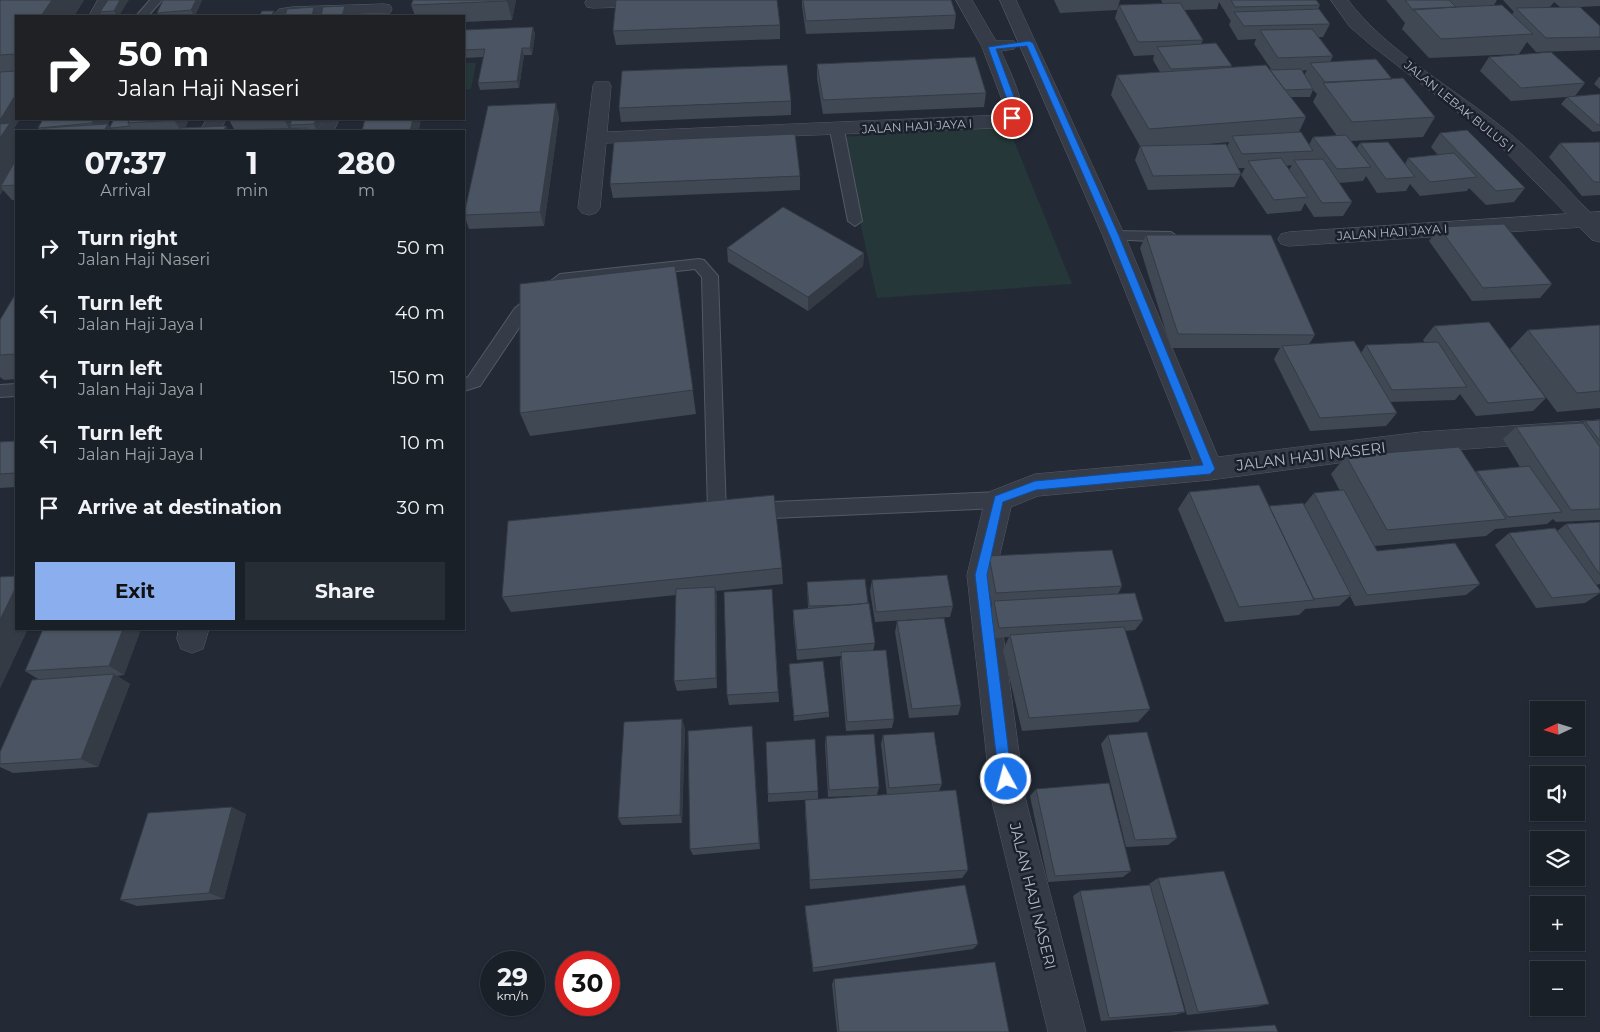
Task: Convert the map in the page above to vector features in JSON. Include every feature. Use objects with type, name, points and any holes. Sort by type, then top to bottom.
[{"type":"street","points":[[98,15],[106,0]]},
{"type":"street","points":[[593,4],[696,0]]},
{"type":"street","name":"JALAN HAJI JAYA I","points":[[596,138],[837,130],[997,122],[1012,118],[1013,105],[991,47],[964,0]]},
{"type":"street","points":[[1008,0],[1029,43],[1114,236],[1210,469]]},
{"type":"street","name":"JALAN LEBAK BULUS I","points":[[1339,0],[1356,23],[1502,137],[1595,225]]},
{"type":"street","points":[[284,15],[288,13],[385,8]]},
{"type":"street","points":[[991,47],[1029,43]]},
{"type":"street","points":[[589,208],[602,86]]},
{"type":"street","name":"JALAN HAJI JAYA I","points":[[1280,239],[1595,225]]},
{"type":"street","name":"JALAN HAJI NASERI","points":[[1067,1032],[1008,797],[981,575],[998,500],[1035,485],[1210,469],[1422,442],[1600,430]]},
{"type":"lane","points":[[143,15],[156,0]]},
{"type":"lane","points":[[837,130],[855,222]]},
{"type":"lane","points":[[1114,236],[1183,237]]},
{"type":"lane","points":[[465,385],[474,382],[521,312],[564,278],[698,264],[710,276],[717,513]]},
{"type":"lane","points":[[0,391],[15,390]]},
{"type":"lane","points":[[698,514],[998,500]]},
{"type":"shaded area","points":[[465,63],[476,63],[471,89],[465,90]]},
{"type":"shaded area","points":[[1008,126],[1072,284],[877,298],[841,137]]},
{"type":"building","points":[[0,0],[52,0],[42,15],[15,15],[15,54],[0,55]]},
{"type":"building","points":[[108,0],[120,0],[114,11],[100,12]]},
{"type":"building","points":[[163,0],[196,0],[191,10],[157,13]]},
{"type":"building","points":[[413,0],[507,0],[507,1],[411,5]]},
{"type":"building","points":[[616,0],[777,0],[780,25],[613,31]]},
{"type":"building","points":[[803,0],[951,0],[956,15],[806,21]]},
{"type":"building","points":[[1231,0],[1316,0],[1320,5],[1235,7]]},
{"type":"building","points":[[1405,0],[1449,0],[1456,7],[1413,10]]},
{"type":"building","points":[[1180,3],[1203,40],[1138,42],[1119,5]]},
{"type":"building","points":[[1502,5],[1533,34],[1441,39],[1413,9]]},
{"type":"building","points":[[345,6],[342,15],[321,15],[323,7]]},
{"type":"building","points":[[314,7],[312,15],[285,15],[287,9]]},
{"type":"building","points":[[1580,7],[1600,26],[1600,37],[1546,38],[1516,8]]},
{"type":"building","points":[[1319,9],[1330,24],[1244,26],[1234,12]]},
{"type":"building","points":[[262,11],[274,11],[272,15],[260,15]]},
{"type":"building","points":[[533,27],[530,48],[522,48],[517,81],[478,83],[485,49],[465,50],[465,30]]},
{"type":"building","points":[[1312,29],[1333,56],[1278,58],[1260,30]]},
{"type":"building","points":[[1216,43],[1232,66],[1171,69],[1157,47]]},
{"type":"building","points":[[1551,52],[1585,83],[1521,88],[1489,57]]},
{"type":"building","points":[[975,57],[986,93],[823,100],[817,64]]},
{"type":"building","points":[[1376,59],[1392,79],[1325,82],[1310,63]]},
{"type":"building","points":[[787,65],[791,101],[619,108],[622,71]]},
{"type":"building","points":[[1266,65],[1306,117],[1149,129],[1117,75]]},
{"type":"building","points":[[1301,69],[1313,89],[1285,90],[1270,70]]},
{"type":"building","points":[[15,71],[15,96],[0,120],[0,72]]},
{"type":"building","points":[[1403,78],[1435,117],[1352,122],[1323,83]]},
{"type":"building","points":[[1600,94],[1600,125],[1567,97]]},
{"type":"building","points":[[556,103],[540,212],[465,215],[488,106]]},
{"type":"building","points":[[42,120],[94,120],[92,123],[38,128]]},
{"type":"building","points":[[114,120],[130,120],[128,123],[130,126],[110,127]]},
{"type":"building","points":[[130,120],[174,120],[128,123]]},
{"type":"building","points":[[292,120],[316,120],[314,124],[290,125]]},
{"type":"building","points":[[365,120],[413,120],[410,130],[362,130]]},
{"type":"building","points":[[10,123],[0,138],[0,124]]},
{"type":"building","points":[[108,124],[105,130],[44,130],[45,128]]},
{"type":"building","points":[[226,126],[224,130],[180,130],[181,128]]},
{"type":"building","points":[[307,128],[306,130],[237,130]]},
{"type":"building","points":[[1467,130],[1525,188],[1496,191],[1440,133]]},
{"type":"building","points":[[1301,132],[1313,151],[1242,154],[1232,136]]},
{"type":"building","points":[[795,134],[800,176],[610,184],[614,142]]},
{"type":"building","points":[[1346,135],[1371,167],[1337,169],[1313,137]]},
{"type":"building","points":[[1388,142],[1415,177],[1386,179],[1360,143]]},
{"type":"building","points":[[1600,142],[1600,182],[1594,182],[1560,143]]},
{"type":"building","points":[[1226,144],[1241,174],[1153,176],[1140,146]]},
{"type":"building","points":[[1454,153],[1477,177],[1430,182],[1408,158]]},
{"type":"building","points":[[1281,158],[1308,197],[1274,200],[1248,161]]},
{"type":"building","points":[[1323,159],[1352,202],[1322,203],[1294,160]]},
{"type":"building","points":[[14,163],[15,163],[15,185],[1,186]]},
{"type":"building","points":[[783,207],[864,253],[808,297],[727,248]]},
{"type":"building","points":[[1504,224],[1552,284],[1483,288],[1439,227]]},
{"type":"building","points":[[1146,235],[1271,235],[1315,335],[1178,334]]},
{"type":"building","points":[[675,266],[693,390],[520,413],[520,284]]},
{"type":"building","points":[[15,295],[15,354],[0,355],[0,320]]},
{"type":"building","points":[[1489,322],[1546,398],[1488,403],[1434,326]]},
{"type":"building","points":[[1600,325],[1600,391],[1577,393],[1528,330]]},
{"type":"building","points":[[1354,341],[1397,413],[1320,418],[1282,346]]},
{"type":"building","points":[[1438,342],[1467,387],[1392,390],[1366,345]]},
{"type":"building","points":[[1600,420],[1600,441],[1585,421]]},
{"type":"building","points":[[1583,423],[1600,447],[1600,509],[1571,510],[1516,427]]},
{"type":"building","points":[[15,441],[15,473],[0,474],[0,442]]},
{"type":"building","points":[[1459,447],[1506,519],[1387,530],[1346,456]]},
{"type":"building","points":[[1529,466],[1562,512],[1508,517],[1477,471]]},
{"type":"building","points":[[1259,485],[1314,600],[1239,607],[1189,492]]},
{"type":"building","points":[[1344,490],[1377,551],[1455,543],[1480,584],[1367,595],[1314,493]]},
{"type":"building","points":[[774,495],[782,568],[502,597],[508,521]]},
{"type":"building","points":[[1303,503],[1351,595],[1314,599],[1269,506]]},
{"type":"building","points":[[1600,522],[1600,575],[1566,524]]},
{"type":"building","points":[[1555,528],[1600,590],[1600,593],[1552,598],[1509,533]]},
{"type":"building","points":[[1112,550],[1122,586],[996,593],[989,556]]},
{"type":"building","points":[[947,575],[953,606],[876,612],[872,580]]},
{"type":"building","points":[[15,576],[15,589],[0,620],[0,577]]},
{"type":"building","points":[[865,579],[868,603],[809,606],[807,582]]},
{"type":"building","points":[[715,587],[716,678],[674,681],[676,589]]},
{"type":"building","points":[[772,589],[778,692],[727,695],[724,592]]},
{"type":"building","points":[[1135,593],[1143,620],[999,628],[994,601]]},
{"type":"building","points":[[869,603],[875,643],[797,650],[793,610]]},
{"type":"building","points":[[944,618],[961,705],[912,709],[897,621]]},
{"type":"building","points":[[1124,627],[1150,709],[1029,718],[1010,635]]},
{"type":"building","points":[[43,630],[123,630],[109,666],[25,671]]},
{"type":"building","points":[[886,650],[894,719],[847,722],[841,652]]},
{"type":"building","points":[[823,661],[829,712],[794,716],[789,664]]},
{"type":"building","points":[[114,674],[81,759],[0,764],[0,752],[32,680]]},
{"type":"building","points":[[682,719],[680,815],[618,818],[624,722]]},
{"type":"building","points":[[752,726],[759,843],[690,849],[688,731]]},
{"type":"building","points":[[934,732],[942,784],[889,788],[883,735]]},
{"type":"building","points":[[1147,732],[1177,838],[1135,840],[1108,735]]},
{"type":"building","points":[[874,734],[879,787],[829,790],[826,736]]},
{"type":"building","points":[[815,739],[818,791],[768,794],[766,742]]},
{"type":"building","points":[[1109,783],[1131,871],[1055,876],[1036,789]]},
{"type":"building","points":[[956,790],[968,870],[810,880],[805,800]]},
{"type":"building","points":[[232,807],[209,893],[120,900],[148,813]]},
{"type":"building","points":[[1224,871],[1269,1004],[1198,1012],[1158,878]]},
{"type":"building","points":[[965,885],[978,944],[813,968],[805,906]]},
{"type":"building","points":[[1150,885],[1185,1012],[1109,1018],[1080,891]]},
{"type":"building","points":[[995,962],[1009,1032],[839,1032],[834,979]]},
{"type":"building","points":[[1275,1025],[1278,1032],[1172,1032]]},
{"type":"route","points":[[1006,779],[981,575],[998,500],[1035,485],[1210,469],[1114,236],[1029,43],[991,47],[1013,105],[1012,118]]}]
